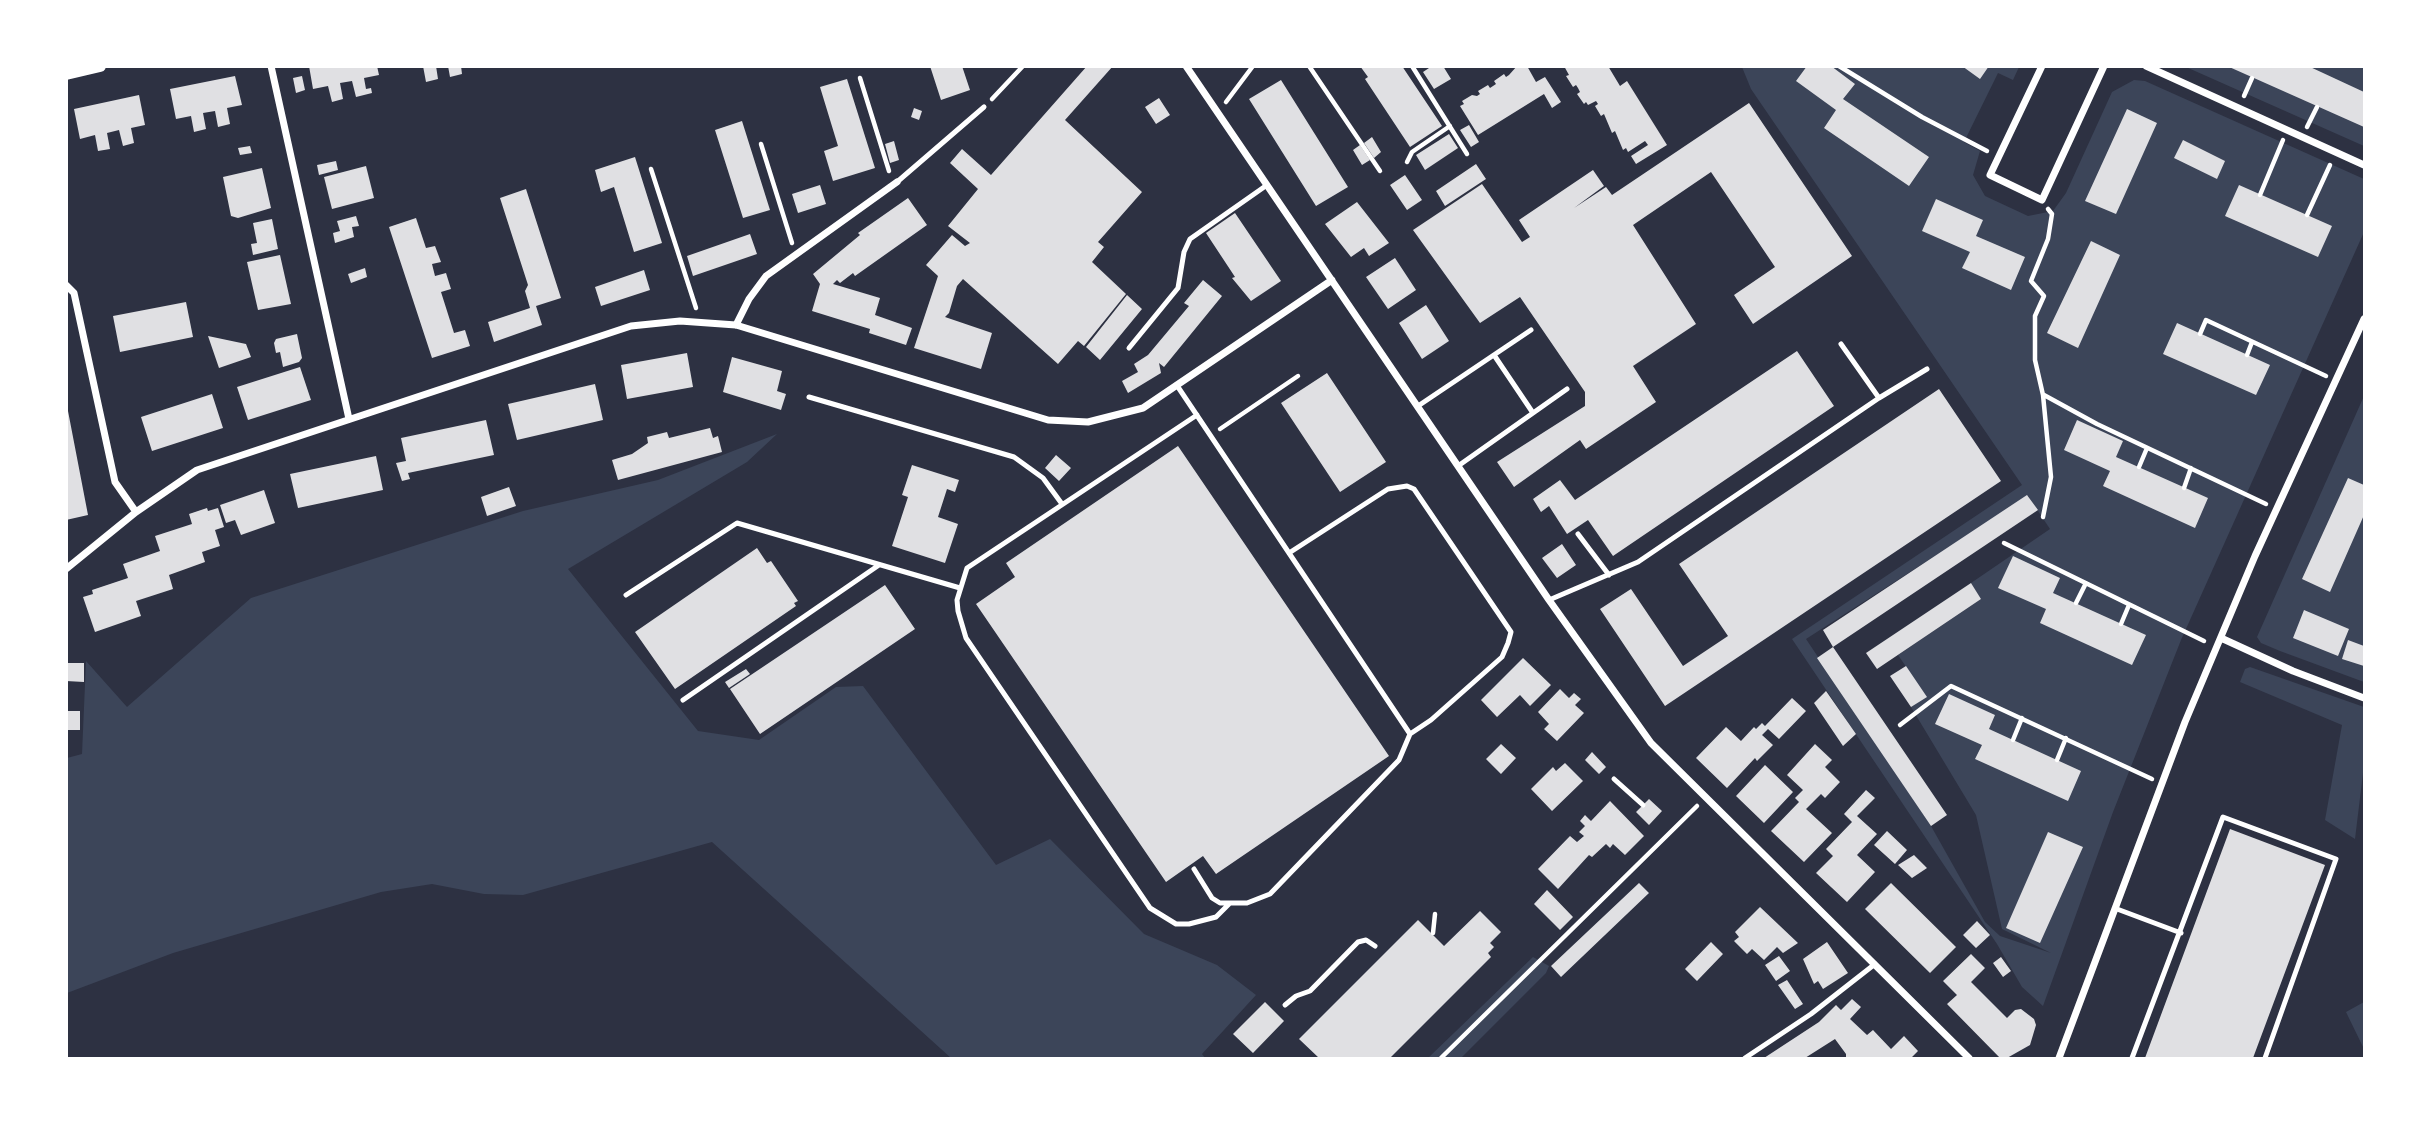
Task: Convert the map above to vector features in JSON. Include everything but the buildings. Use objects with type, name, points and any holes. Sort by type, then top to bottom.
[{"type":"street","points":[[66,74],[100,66]]},
{"type":"street","points":[[271,66],[349,419]]},
{"type":"street","points":[[1186,66],[1549,600],[1651,743],[1969,1059]]},
{"type":"street","points":[[2042,66],[1990,175],[2042,200],[2104,66]]},
{"type":"street","points":[[2146,66],[2364,165]]},
{"type":"street","points":[[736,324],[749,299],[766,276],[895,184]]},
{"type":"street","points":[[66,569],[136,512],[198,470],[631,326],[701,322],[736,324],[1048,420],[1088,422],[1143,408],[1178,387],[1332,280]]},
{"type":"street","points":[[66,285],[74,293],[115,482],[136,512]]},
{"type":"street","points":[[2059,1059],[2162,784],[2221,638],[2364,319]]},
{"type":"street","points":[[2221,638],[2293,671],[2364,698]]},
{"type":"lane","points":[[895,184],[984,107]]},
{"type":"lane","points":[[1129,348],[1178,288],[1184,252],[1190,239],[1267,186]]},
{"type":"lane","points":[[1418,406],[1531,330]]},
{"type":"lane","points":[[1841,344],[1879,398]]},
{"type":"lane","points":[[1494,355],[1533,413]]},
{"type":"lane","points":[[1549,600],[1638,562],[1879,398],[1927,369]]},
{"type":"lane","points":[[1178,387],[1410,734]]},
{"type":"lane","points":[[1458,466],[1567,389]]},
{"type":"lane","points":[[808,397],[1014,457],[1042,478],[1062,504]]},
{"type":"lane","points":[[1197,415],[967,568],[960,588],[958,611],[966,638],[1150,908],[1176,924],[1189,924],[1216,917],[1229,904]]},
{"type":"lane","points":[[1194,869],[1212,898],[1229,904],[1247,903],[1270,894],[1399,760],[1410,734],[1431,720],[1502,657],[1511,632],[1414,489],[1407,486],[1388,489],[1289,553]]},
{"type":"lane","points":[[626,595],[737,523],[960,588]]},
{"type":"lane","points":[[1578,534],[1609,575]]},
{"type":"lane","points":[[683,700],[879,565]]},
{"type":"lane","points":[[1614,779],[1643,805]]},
{"type":"lane","points":[[2132,1059],[2223,817],[2336,859],[2265,1059]]},
{"type":"lane","points":[[2117,909],[2180,933]]},
{"type":"lane","points":[[1285,1005],[1310,990],[1358,942],[1366,940],[1374,946]]},
{"type":"lane","points":[[1745,1059],[1811,1014],[1875,964]]},
{"type":"path","points":[[984,107],[1023,66]]},
{"type":"path","points":[[1217,114],[1253,66]]},
{"type":"path","points":[[1309,66],[1380,171]]},
{"type":"path","points":[[1412,66],[1467,154]]},
{"type":"path","points":[[1839,66],[1922,117],[1999,157]]},
{"type":"path","points":[[860,78],[895,184]]},
{"type":"path","points":[[2245,94],[2252,78]]},
{"type":"path","points":[[2309,123],[2317,107]]},
{"type":"path","points":[[1407,162],[1412,152],[1450,126]]},
{"type":"path","points":[[2260,195],[2287,130]]},
{"type":"path","points":[[761,144],[795,253]]},
{"type":"path","points":[[2307,215],[2336,152]]},
{"type":"path","points":[[652,169],[701,322]]},
{"type":"path","points":[[2042,200],[2052,214],[2048,239],[2031,281],[2044,296],[2035,316],[2035,360],[2043,395],[2051,477],[2043,517]]},
{"type":"path","points":[[2200,334],[2206,320],[2336,380]]},
{"type":"path","points":[[2247,355],[2252,341]]},
{"type":"path","points":[[1210,435],[1298,376]]},
{"type":"path","points":[[2043,395],[2096,426],[2277,509]]},
{"type":"path","points":[[2140,467],[2147,448]]},
{"type":"path","points":[[2184,488],[2191,468]]},
{"type":"path","points":[[2004,543],[2217,648]]},
{"type":"path","points":[[2076,603],[2086,583]]},
{"type":"path","points":[[2121,624],[2129,605]]},
{"type":"path","points":[[1900,725],[1951,686],[2162,784]]},
{"type":"path","points":[[1970,703],[1973,696]]},
{"type":"path","points":[[2013,740],[2022,718]]},
{"type":"path","points":[[2057,760],[2066,738]]},
{"type":"path","points":[[1441,1059],[1705,798]]},
{"type":"path","points":[[1433,933],[1435,914]]},
{"type":"shaded area","points":[[1742,67],[2019,67],[2013,80],[1998,73],[1964,142],[1980,151],[1973,175],[1985,196],[2028,216],[2053,211],[2066,193],[2112,92],[2134,80],[2145,81],[2364,179],[2364,232],[2181,640],[2113,812],[2043,1006],[2022,987],[1997,944],[1792,639],[2022,485],[1751,89]],"holes":[[[2028,496],[2050,529],[1971,583],[1981,599],[1898,655],[1926,696],[1911,707],[1976,815],[2002,929],[2051,953],[2000,936],[1985,922],[1931,826],[1806,639]]]},
{"type":"shaded area","points":[[2186,67],[2364,67],[2364,146]]},
{"type":"shaded area","points":[[2364,396],[2364,682],[2280,651],[2261,643],[2257,637]]},
{"type":"shaded area","points":[[777,434],[747,462],[568,569],[698,731],[759,740],[836,687],[863,686],[996,865],[1050,839],[1144,934],[1217,965],[1256,995],[1202,1054],[1205,1058],[951,1058],[712,842],[523,895],[484,894],[432,884],[381,892],[173,953],[67,993],[67,758],[82,754],[86,661],[127,707],[251,598],[523,511],[658,480]]},
{"type":"shaded area","points":[[2250,667],[2364,707],[2364,765],[2355,839],[2325,820],[2342,725],[2240,682],[2245,669]]},
{"type":"shaded area","points":[[1533,957],[1549,966],[1546,973],[1461,1058],[1428,1058]]},
{"type":"shaded area","points":[[2364,1002],[2364,1049],[2346,1012]]}]
